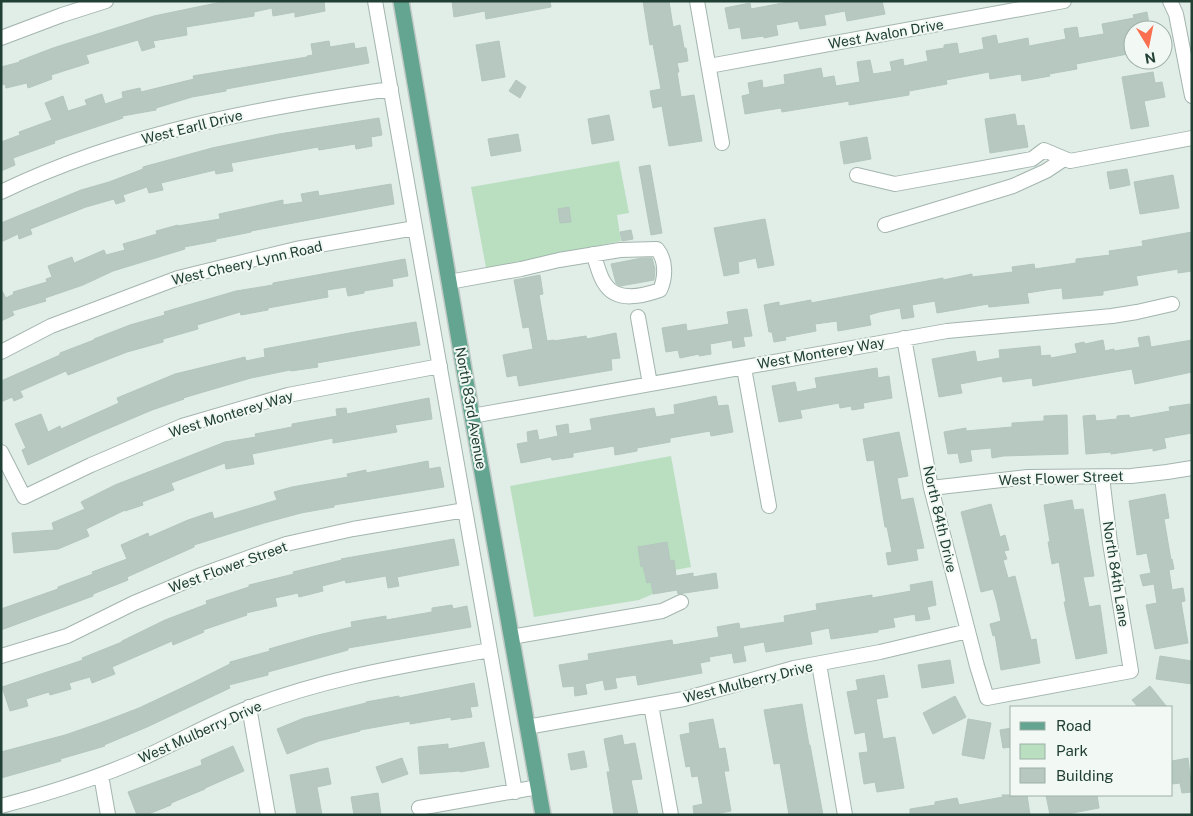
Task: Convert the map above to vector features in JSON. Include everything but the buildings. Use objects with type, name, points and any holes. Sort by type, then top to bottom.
[{"type":"main road","name":"North 83rd Avenue","points":[[401,1],[543,815]]},
{"type":"street","points":[[1,38],[106,1]]},
{"type":"street","name":"North 83rd Avenue","points":[[375,1],[515,792]]},
{"type":"street","points":[[697,1],[722,143]]},
{"type":"street","name":"West Avalon Drive","points":[[709,66],[1064,1]]},
{"type":"street","points":[[1170,1],[1176,14],[1192,96]]},
{"type":"street","name":"West Earll Drive","points":[[1,192],[36,175],[118,146],[198,124],[302,102],[391,89]]},
{"type":"street","points":[[857,175],[895,184],[1032,159],[1044,150],[1070,162],[1192,138]]},
{"type":"street","points":[[885,225],[1013,186],[1046,172],[1064,159]]},
{"type":"street","name":"West Cheery Lynn Road","points":[[1,352],[51,326],[178,278],[296,249],[415,228]]},
{"type":"street","points":[[449,282],[593,254],[620,250],[657,249],[661,254],[665,279],[660,290],[649,294],[622,297],[613,293],[604,284],[593,254]]},
{"type":"street","name":"West Monterey Way","points":[[472,416],[947,331],[1112,316],[1172,304]]},
{"type":"street","points":[[638,317],[650,384]]},
{"type":"street","name":"North 84th Drive","points":[[904,338],[931,488],[986,698]]},
{"type":"street","name":"West Monterey Way","points":[[1,452],[24,497],[91,465],[182,426],[288,395],[440,366]]},
{"type":"street","points":[[744,368],[769,506]]},
{"type":"street","name":"West Flower Street","points":[[931,488],[1028,477],[1102,477],[1192,468]]},
{"type":"street","name":"North 84th Lane","points":[[986,698],[1131,671],[1110,543],[1102,477]]},
{"type":"street","name":"West Flower Street","points":[[1,656],[67,636],[134,603],[201,575],[286,544],[353,529],[465,510]]},
{"type":"street","points":[[511,637],[662,611],[681,602]]},
{"type":"street","name":"West Mulberry Drive","points":[[527,727],[684,699],[762,676],[880,652],[968,631]]},
{"type":"street","name":"West Mulberry Drive","points":[[1,806],[46,794],[101,775],[147,756],[249,707],[323,683],[490,650]]},
{"type":"street","points":[[818,664],[845,815]]},
{"type":"street","points":[[651,705],[671,815]]},
{"type":"street","points":[[249,707],[268,815]]},
{"type":"street","points":[[101,775],[108,815]]},
{"type":"street","points":[[419,808],[538,788]]},
{"type":"green space","points":[[619,161],[629,213],[617,215],[621,241],[557,254],[487,273],[471,187]]},
{"type":"green space","points":[[671,456],[691,567],[675,570],[674,560],[670,561],[667,542],[638,547],[641,567],[643,566],[647,583],[651,582],[653,594],[639,600],[534,617],[510,486]]}]
